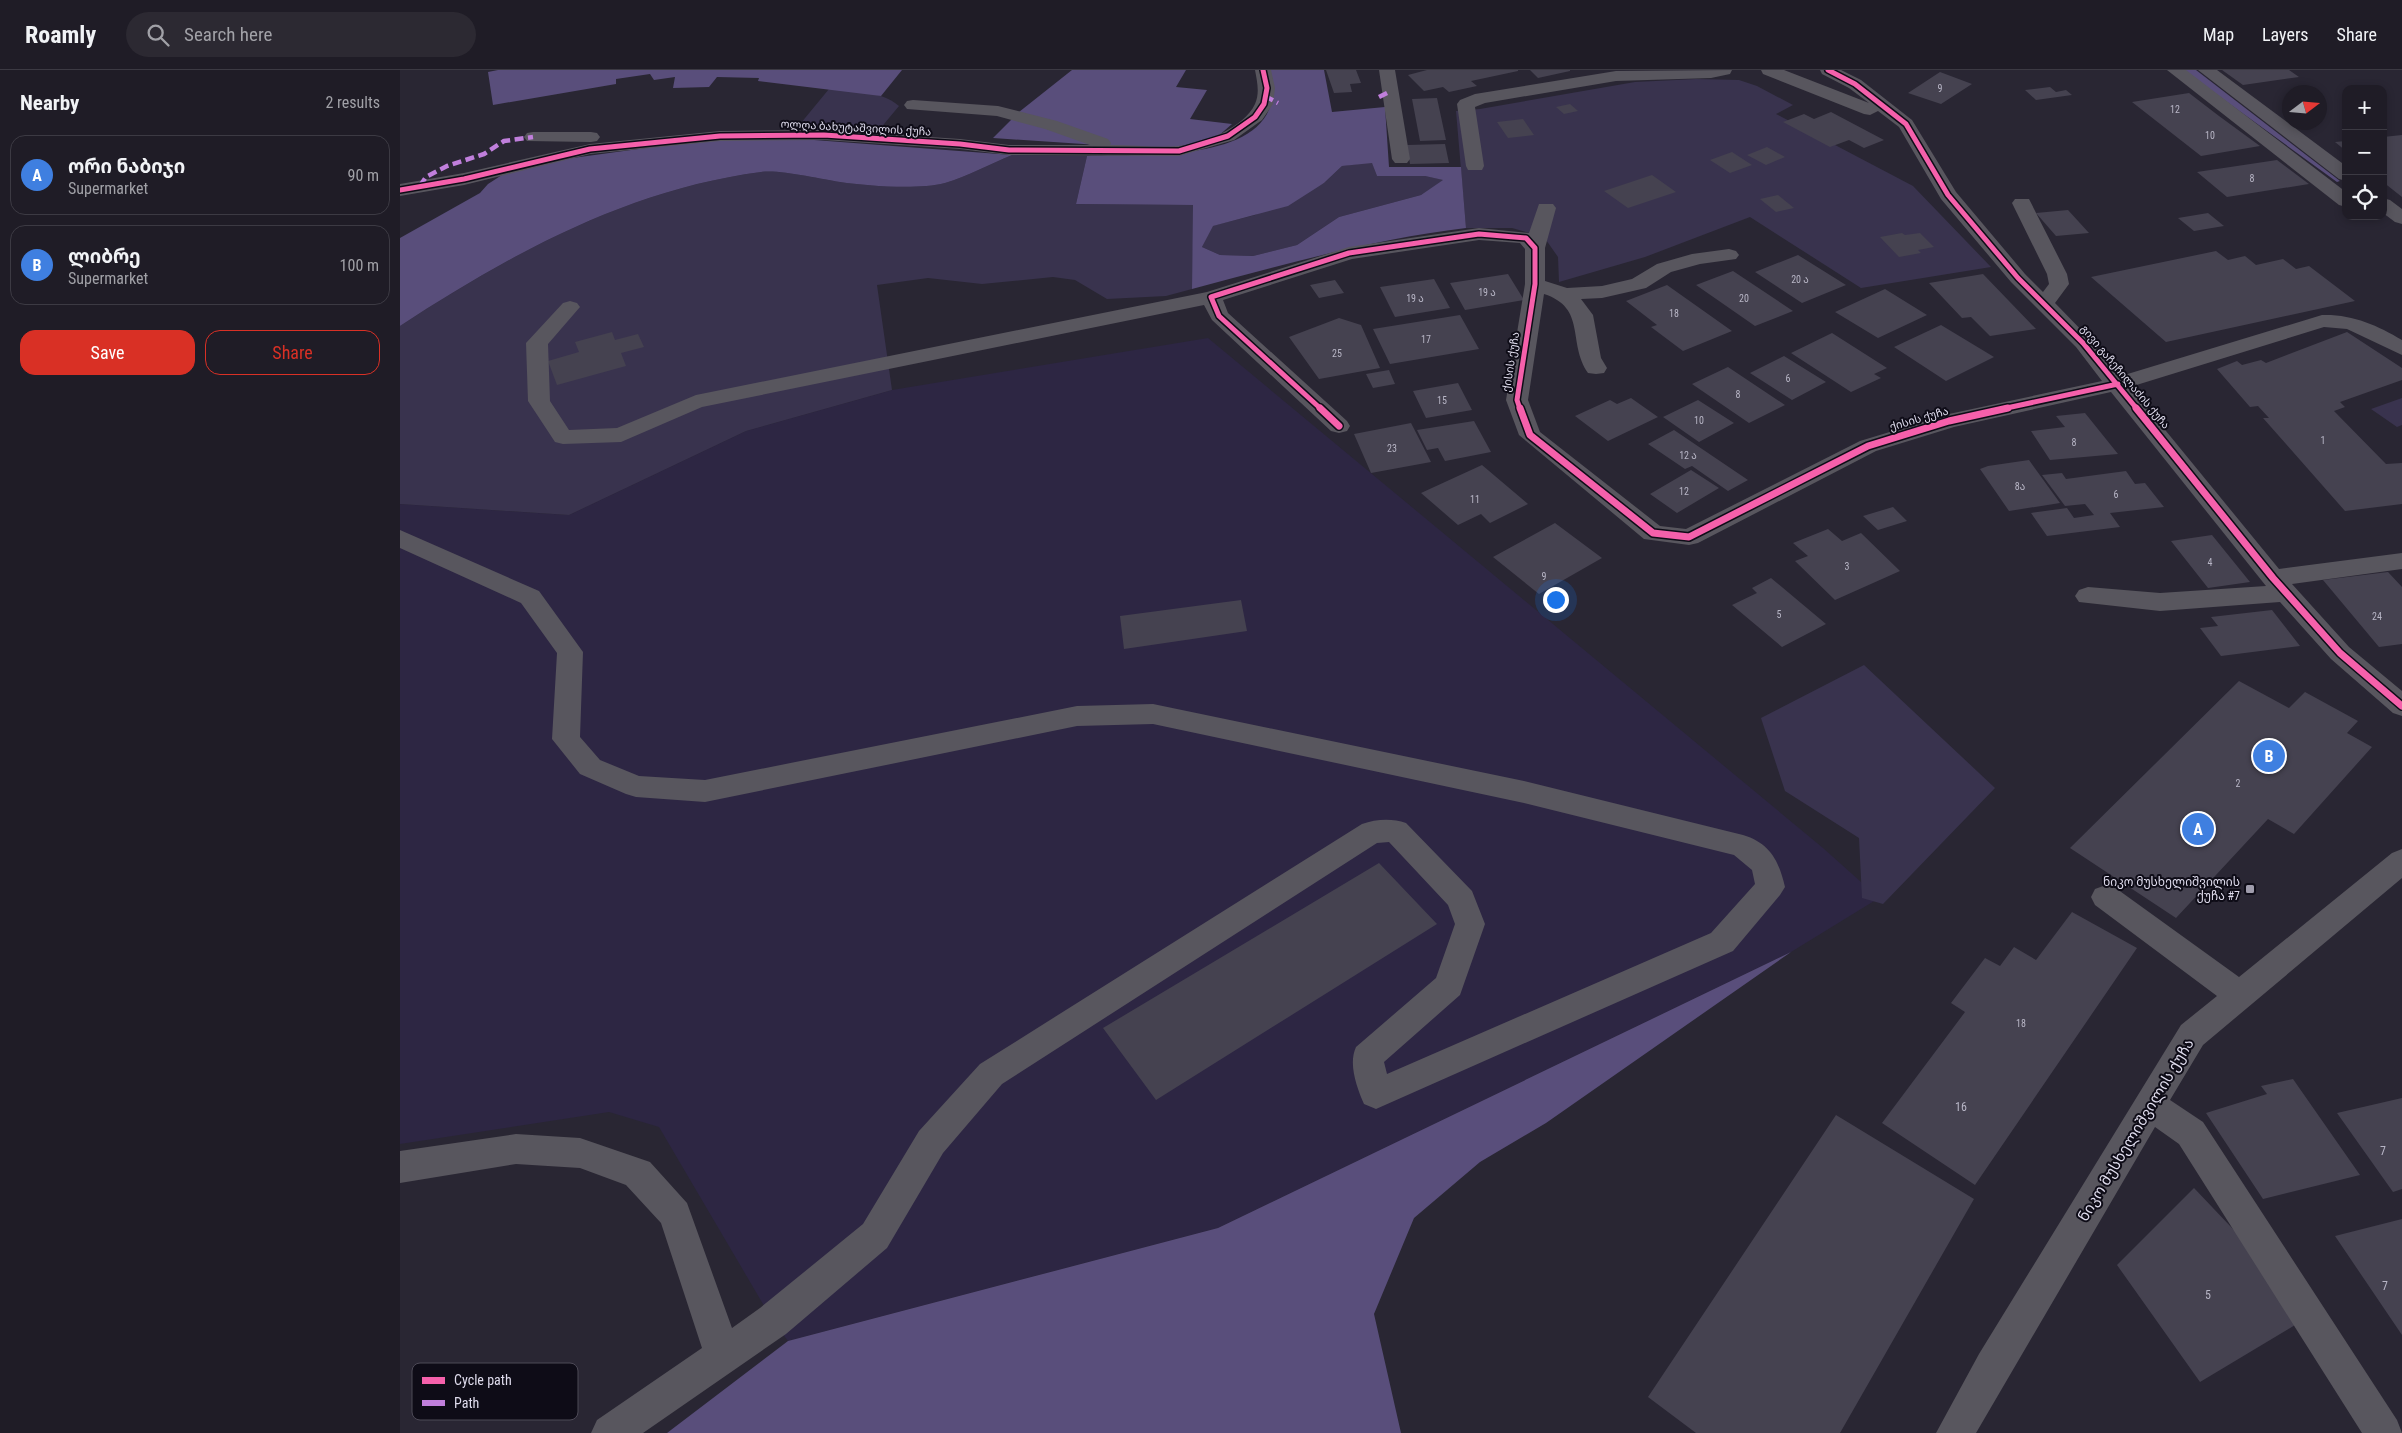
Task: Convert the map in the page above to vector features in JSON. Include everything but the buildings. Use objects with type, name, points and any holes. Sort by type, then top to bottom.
[{"type":"street","name":"ოლღა ბახუტაშვილის ქუჩა","points":[[400,190],[464,179],[590,149],[720,136],[824,135],[960,144],[1009,150],[1179,151],[1205,146],[1238,132],[1261,110],[1266,78],[1263,70]]},
{"type":"street","points":[[1387,70],[1400,159]]},
{"type":"street","points":[[1475,166],[1466,104],[1482,98],[1616,76],[1711,73],[1724,70]]},
{"type":"street","points":[[1769,70],[1906,124]]},
{"type":"street","name":"გივი გაჩეჩილაძის ქუჩა","points":[[1828,70],[1855,84],[1906,124],[1948,195],[2018,278],[2083,343],[2280,585],[2340,653],[2402,706]]},
{"type":"street","points":[[2175,70],[2342,198]]},
{"type":"street","points":[[2206,70],[2342,172]]},
{"type":"street","points":[[913,105],[998,111],[1083,135],[1117,150]]},
{"type":"street","points":[[533,137],[675,139]]},
{"type":"street","points":[[2022,203],[2057,274],[2059,284],[2049,298],[2043,301]]},
{"type":"street","name":"ქისის ქუჩა","points":[[1546,208],[1535,248],[1535,284],[1517,400],[1530,436],[1653,533],[1689,537],[1868,446],[1948,422],[2118,384],[2322,321],[2336,320],[2366,327],[2402,349]]},
{"type":"street","points":[[570,307],[537,343],[539,401],[562,437],[620,435],[696,402],[1211,297],[1349,253],[1479,234],[1526,238],[1535,248]]},
{"type":"street","points":[[1535,284],[1565,294],[1602,292],[1639,284],[1664,268],[1699,258],[1729,255]]},
{"type":"street","points":[[1565,294],[1583,315],[1590,358],[1596,368]]},
{"type":"street","points":[[1211,297],[1219,316],[1339,426]]},
{"type":"street","points":[[400,538],[530,597],[570,652],[566,739],[590,767],[636,786],[705,791],[1077,716],[1153,714],[1524,792],[1742,846],[1766,865],[1770,887],[1722,942],[1376,1094],[1367,1057],[1449,986],[1470,924],[1460,899],[1396,831],[1372,832],[991,1074],[931,1142],[875,1236],[773,1321],[610,1433]]},
{"type":"street","points":[[2088,596],[2160,602],[2280,585],[2402,561]]},
{"type":"street","name":"ნიკო მუსხელიშვილის ქუჩა","points":[[1955,1433],[1992,1368],[2192,1036],[2402,861]]},
{"type":"street","points":[[2106,898],[2240,996]]},
{"type":"street","points":[[2150,1105],[2191,1133],[2384,1433]]},
{"type":"street","points":[[400,1167],[516,1148],[580,1153],[638,1173],[675,1214],[723,1355]]},
{"type":"shaded area","points":[[498,70],[902,70],[881,96],[758,81],[759,78],[717,77],[709,87],[673,88],[675,77],[654,80],[650,74],[616,79],[616,84],[493,105],[488,72]]},
{"type":"shaded area","points":[[1072,70],[1186,70],[1176,87],[1207,90],[1190,119],[1232,124],[1216,138],[1173,148],[1143,148],[993,138],[1019,112]]},
{"type":"shaded area","points":[[1270,70],[1324,70],[1332,112],[1385,107],[1389,167],[1461,167],[1466,228],[1362,246],[1192,289],[1193,205],[1076,204],[1087,156],[1162,154],[1191,151],[1218,146],[1242,137],[1260,123],[1271,104],[1273,87]],"holes":[[[1372,163],[1377,176],[1425,176],[1443,180],[1421,195],[1339,217],[1297,245],[1253,256],[1220,255],[1202,247],[1213,226],[1288,206],[1324,183],[1342,166]]]},
{"type":"shaded area","points":[[2183,70],[2196,70],[2340,181],[2337,182]]},
{"type":"shaded area","points":[[1696,79],[1739,80],[1757,86],[1793,105],[1776,114],[1913,186],[1991,267],[1861,288],[1750,217],[1645,257],[1559,282],[1558,257],[1544,237],[1512,228],[1466,228],[1456,111],[1480,109],[1635,82]]},
{"type":"shaded area","points":[[829,89],[875,94],[899,106],[879,130],[796,129]]},
{"type":"shaded area","points":[[801,139],[1012,155],[962,177],[934,185],[893,187],[864,185],[768,171],[712,181],[664,193],[572,228],[528,250],[484,274],[400,326],[400,238],[480,193],[488,184],[502,175],[558,160],[704,140]]},
{"type":"shaded area","points":[[1012,155],[1087,156],[1076,204],[1194,205],[1192,289],[1166,296],[1107,299],[1075,280],[1053,277],[982,284],[928,278],[877,285],[892,390],[746,431],[569,515],[400,504],[400,326],[484,274],[572,228],[618,209],[664,193],[712,181],[768,171],[864,185],[893,187],[934,185],[954,180]]},
{"type":"shaded area","points":[[1372,162],[1377,176],[1425,176],[1444,180],[1421,195],[1339,217],[1297,245],[1253,256],[1220,255],[1202,247],[1212,226],[1255,215],[1324,183],[1342,166]]},
{"type":"shaded area","points":[[1208,338],[1823,848],[1879,898],[1791,952],[1218,1228],[788,1341],[773,1321],[659,1127],[609,1112],[400,1144],[400,504],[569,515],[746,431],[892,390]]},
{"type":"shaded area","points":[[2402,398],[2402,425],[2397,427],[2371,409]]},
{"type":"shaded area","points":[[1864,665],[1995,788],[1883,904],[1862,898],[1859,838],[1785,791],[1761,718]]},
{"type":"shaded area","points":[[1791,952],[1546,1123],[1480,1162],[1414,1218],[1374,1314],[1401,1433],[667,1433],[788,1341],[1218,1228]]},
{"type":"marked path","points":[[1379,97],[1391,91]]},
{"type":"marked path","points":[[1265,96],[1278,103]]},
{"type":"marked path","points":[[420,186],[426,177],[435,170],[484,154],[504,141],[533,137]]},
{"type":"cycle path","points":[[400,190],[464,179],[590,149],[720,136],[824,135],[960,144],[1009,150],[1179,151],[1195,148],[1228,136],[1255,117],[1264,104],[1267,88],[1263,70]]},
{"type":"cycle path","points":[[1828,70],[1855,84],[1906,124],[1948,195],[2018,278],[2083,343],[2273,578],[2340,653],[2402,706]]},
{"type":"cycle path","points":[[1339,426],[1219,316],[1211,297],[1349,253],[1479,234],[1526,238],[1535,248],[1535,284],[1517,400],[1530,435],[1653,533],[1689,537],[1868,446],[1949,421],[2118,384]]},
{"type":"place","name":"ლიბრე","points":[[2269,756]]},
{"type":"place","name":"ორი ნაბიჯი","points":[[2198,829]]},
{"type":"place","name":"ნიკო მუსხელიშვილის ქუჩა #7","points":[[2250,889]]}]
